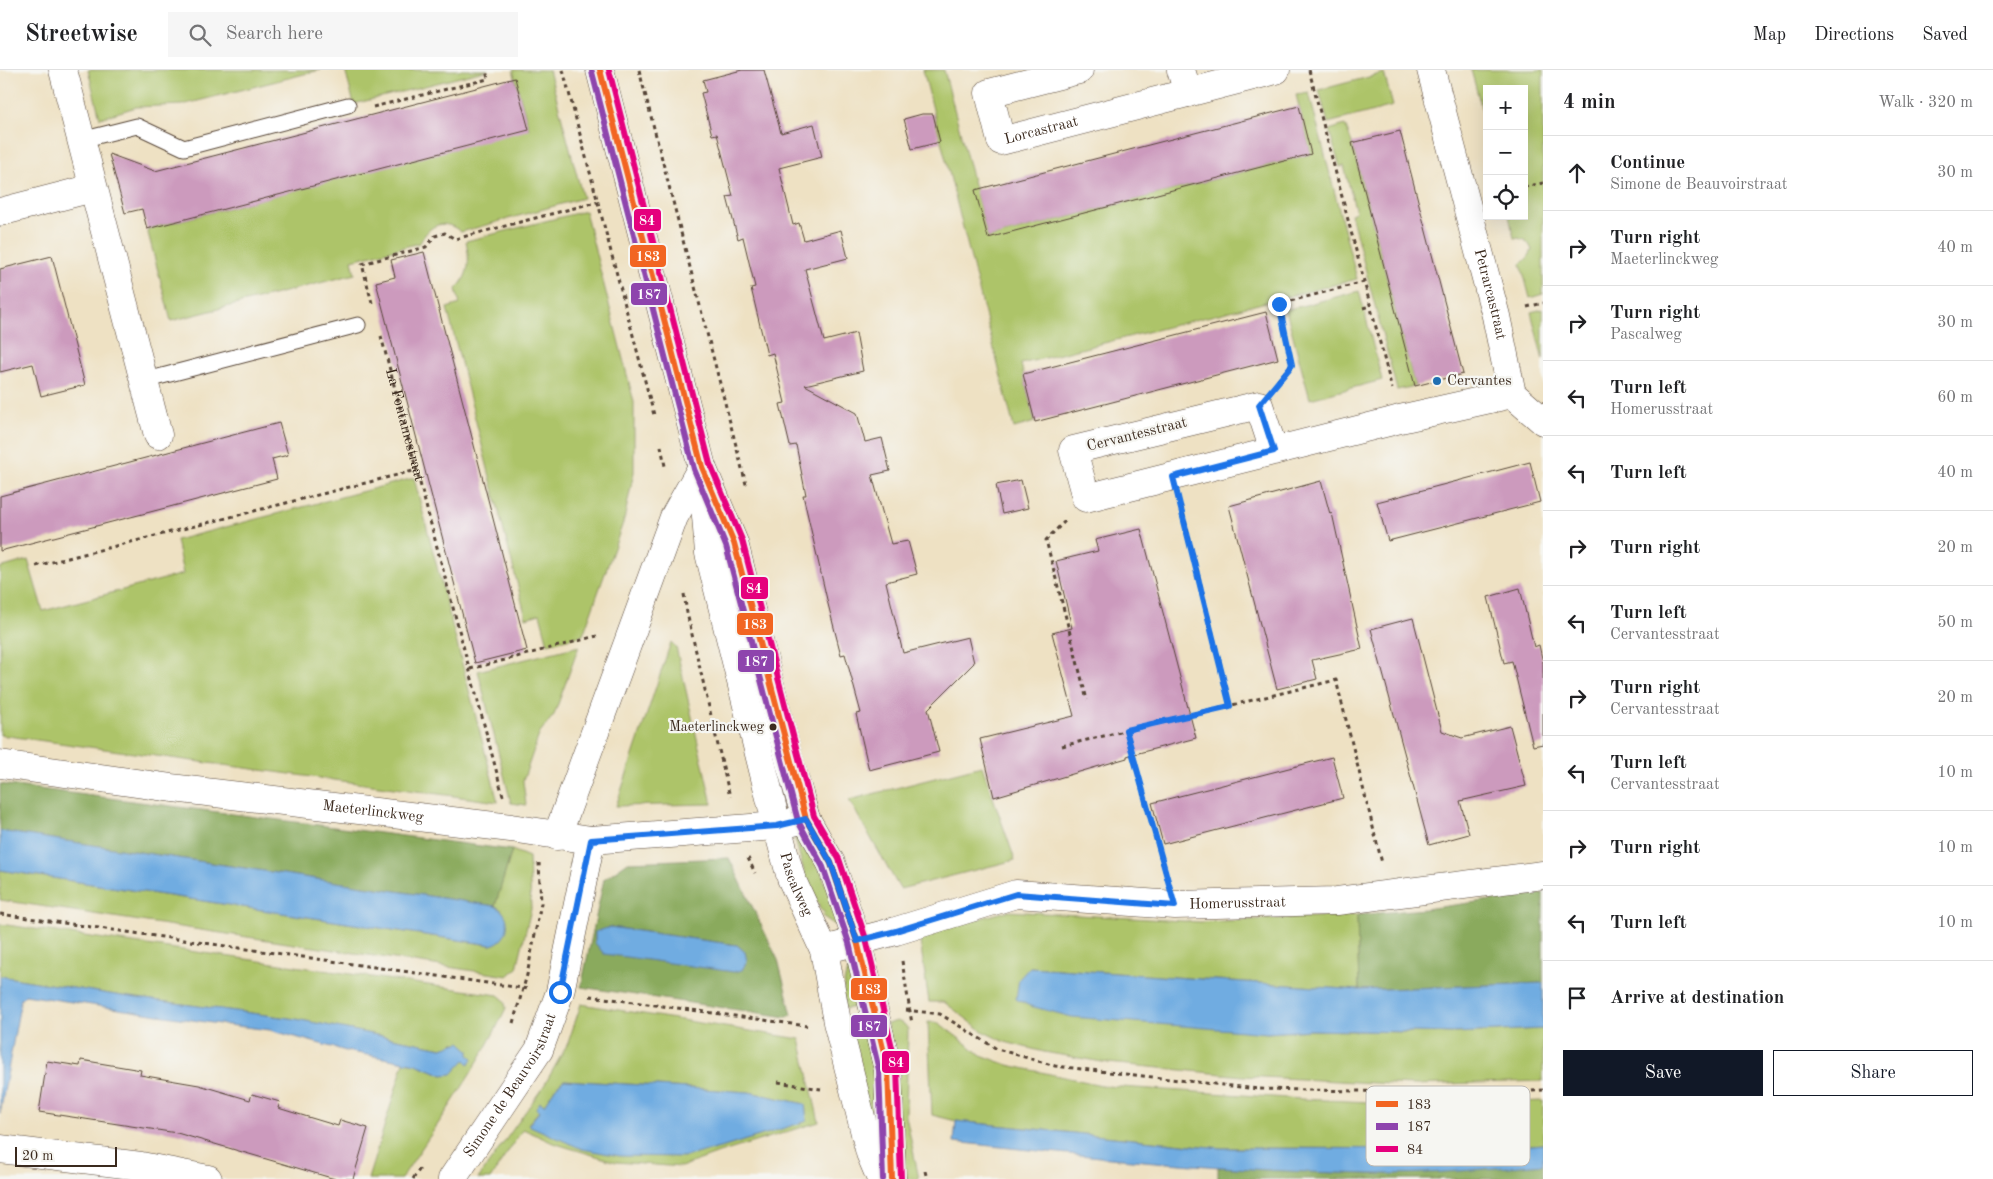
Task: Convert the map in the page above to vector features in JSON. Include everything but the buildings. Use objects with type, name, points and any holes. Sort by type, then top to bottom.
[{"type":"street","points":[[63,70],[158,435]]},
{"type":"street","name":"Pascalweg","points":[[600,70],[702,467],[734,542],[806,819],[831,863],[857,941],[888,1069],[892,1179]]},
{"type":"street","name":"Lorcastraat","points":[[1079,70],[989,93],[1001,141],[1185,81],[1276,70]]},
{"type":"street","name":"Petrarcastraat","points":[[1431,70],[1496,316],[1512,394]]},
{"type":"street","points":[[0,212],[93,188]]},
{"type":"street","points":[[1086,498],[1400,419],[1512,394],[1543,421]]},
{"type":"street","points":[[1259,405],[1274,451]]},
{"type":"street","name":"Cervantesstraat","points":[[1086,498],[1074,450],[1259,405]]},
{"type":"street","points":[[557,836],[632,626],[674,518],[702,467]]},
{"type":"street","name":"Pascalweg","points":[[702,467],[709,553],[777,826],[792,878],[824,950],[837,1022],[870,1153],[881,1179]]},
{"type":"street","name":"Maeterlinckweg","points":[[0,764],[182,789],[511,828],[591,840],[777,826],[806,819]]},
{"type":"street","name":"Simone de Beauvoirstraat","points":[[452,1179],[539,1050],[560,992],[591,840]]},
{"type":"street","name":"Homerusstraat","points":[[824,950],[896,931],[1016,894],[1175,906],[1337,901],[1390,896],[1543,875]]},
{"type":"street","points":[[0,1149],[141,1166],[208,1179]]},
{"type":"lane","points":[[81,140],[137,126],[184,148],[348,105]]},
{"type":"lane","points":[[143,381],[358,325]]},
{"type":"path","points":[[348,105],[359,110],[488,79],[486,70]]},
{"type":"path","points":[[1309,70],[1400,419]]},
{"type":"path","points":[[1528,187],[1543,183]]},
{"type":"path","points":[[374,310],[362,264],[426,247],[435,236],[445,233],[455,239],[597,202]]},
{"type":"path","points":[[1259,405],[1292,365],[1279,304],[1364,282]]},
{"type":"path","points":[[1363,308],[1370,306]]},
{"type":"path","name":"La Fontainestraat","points":[[379,329],[511,828]]},
{"type":"path","points":[[36,566],[417,470]]},
{"type":"path","points":[[1173,477],[1230,706]]},
{"type":"path","points":[[1086,498],[1046,540],[1087,700]]},
{"type":"path","points":[[470,670],[632,626]]},
{"type":"path","points":[[1062,746],[1336,680],[1390,896]]},
{"type":"path","points":[[1126,730],[1175,906]]},
{"type":"path","name":"Simone de Beauvoirstraat","points":[[510,1032],[524,989],[541,903],[539,864],[557,836]]},
{"type":"path","points":[[0,914],[524,989],[560,992],[813,1027]]},
{"type":"path","points":[[896,931],[910,1010],[940,1014],[997,1049],[1055,1066],[1258,1089],[1366,1091]]},
{"type":"path","points":[[778,1082],[829,1090]]},
{"type":"path","points":[[1530,1091],[1543,1090]]},
{"type":"path","points":[[413,1179],[424,1163]]},
{"type":"green space","points":[[88,70],[320,70],[182,105],[136,107],[100,118]]},
{"type":"green space","points":[[345,70],[488,70],[354,104]]},
{"type":"green space","points":[[513,70],[549,70],[583,198],[461,232],[449,225],[438,225],[428,231],[420,243],[352,260],[355,274],[171,321],[147,229],[529,129]]},
{"type":"green space","points":[[923,70],[944,70],[988,238],[1311,154],[1296,95],[1309,93],[1357,279],[1021,364],[1035,422],[1014,428]]},
{"type":"green space","points":[[1471,70],[1543,70],[1543,294],[1530,298],[1521,264],[1532,250],[1525,241],[1514,238],[1510,220],[1528,220],[1528,85],[1483,85],[1483,114]]},
{"type":"green space","points":[[1384,73],[1393,106],[1328,123],[1319,90]]},
{"type":"green space","points":[[1345,125],[1352,143],[1415,386],[1397,390],[1351,214],[1356,212],[1344,166],[1340,167],[1329,130]]},
{"type":"green space","points":[[585,211],[634,402],[634,472],[624,520],[583,635],[548,644],[540,614],[526,618],[447,308],[460,304],[456,289],[461,284],[468,267],[466,241]]},
{"type":"green space","points":[[1359,291],[1382,380],[1310,399],[1286,310]]},
{"type":"green space","points":[[1543,309],[1543,360],[1531,312]]},
{"type":"green space","points":[[414,478],[498,802],[0,735],[0,568],[28,560],[43,611],[183,574],[176,540]]},
{"type":"green space","points":[[671,642],[676,647],[712,804],[616,806]]},
{"type":"green space","points":[[579,646],[554,715],[540,732],[523,781],[526,805],[511,803],[478,671]]},
{"type":"green space","points":[[982,766],[1015,860],[900,889],[849,800]]},
{"type":"green space","points":[[0,784],[512,850],[495,906],[0,831]]},
{"type":"green space","points":[[792,829],[810,844],[842,925],[835,925],[822,916],[825,913],[821,910],[806,878]]},
{"type":"green space","points":[[512,850],[529,857],[531,909],[517,968],[508,976],[0,900],[0,870],[491,945],[502,910],[495,906]]},
{"type":"green space","points":[[729,858],[778,960],[792,1015],[787,1017],[581,987],[604,879],[628,862]],"holes":[[[610,927],[737,945],[745,952],[595,943],[595,933]]]},
{"type":"green space","points":[[1543,893],[1543,983],[1359,990],[1357,915],[1425,909]]},
{"type":"green space","points":[[1007,911],[1201,922],[1357,915],[1359,990],[1030,967],[1267,1033],[1311,1030],[1454,1033],[1543,1029],[1543,1081],[1412,1085],[1243,1076],[1108,1063],[1044,1052],[1005,1042],[984,1032],[944,1002],[929,1002],[919,935]]},
{"type":"green space","points":[[0,924],[498,995],[504,1000],[506,1008],[483,1053],[401,1179],[368,1179],[404,1062],[416,1064],[443,1075],[455,1042],[450,1046],[442,1048],[296,1019],[122,996],[0,976]]},
{"type":"green space","points":[[853,963],[865,1005],[845,1009],[844,985]]},
{"type":"green space","points":[[581,1004],[800,1039],[819,1122],[719,1153],[681,1167],[616,1162],[553,1143],[523,1129],[490,1179],[478,1179],[545,1084],[568,1043]],"holes":[[[564,1080],[749,1092],[805,1104],[807,1120],[724,1147],[528,1124],[539,1111],[536,1108],[540,1103],[544,1105],[556,1087]]]},
{"type":"green space","points":[[897,1021],[904,1024],[908,1029],[906,1116],[919,1179],[906,1179],[904,1170],[887,1024]]},
{"type":"green space","points":[[928,1022],[939,1023],[981,1055],[1008,1065],[1106,1086],[1366,1102],[1366,1149],[1221,1148],[956,1121],[932,1115]]},
{"type":"green space","points":[[870,1027],[876,1065],[877,1119],[869,1117],[848,1032]]},
{"type":"green space","points":[[1530,1101],[1543,1101],[1543,1144],[1530,1145]]},
{"type":"green space","points":[[1543,1164],[1543,1179],[1218,1179],[1218,1167],[1371,1174]]},
{"type":"water","points":[[0,831],[495,906],[505,915],[507,921],[506,933],[497,943],[491,945],[0,870]]},
{"type":"water","points":[[610,927],[737,945],[745,952],[747,961],[742,970],[734,972],[604,954],[595,943],[595,932]]},
{"type":"water","points":[[1030,967],[1359,990],[1543,983],[1543,1029],[1454,1033],[1311,1030],[1267,1033],[1072,1017],[1030,1006],[1016,999],[1019,979]]},
{"type":"water","points":[[0,976],[122,996],[296,1019],[442,1048],[460,1042],[469,1050],[469,1055],[473,1058],[469,1064],[465,1060],[452,1074],[443,1075],[416,1064],[346,1051],[270,1030],[25,995],[21,999],[0,1114]]},
{"type":"water","points":[[564,1080],[749,1092],[805,1104],[807,1121],[724,1147],[683,1157],[620,1156],[582,1149],[528,1125],[539,1112],[536,1108],[540,1102],[544,1105],[556,1087]]},
{"type":"water","points":[[956,1121],[1221,1148],[1366,1149],[1366,1166],[1518,1166],[1413,1174],[1265,1170],[1109,1158],[954,1142]]},
{"type":"water","points":[[1543,1144],[1543,1164],[1530,1165],[1530,1145]]},
{"type":"transit line","name":"183","points":[[600,70],[702,467],[734,543],[806,819],[831,863],[857,941],[888,1069],[892,1179]]},
{"type":"transit line","name":"84","points":[[609,70],[710,464],[742,540],[814,816],[839,859],[866,939],[897,1068],[901,1179]]},
{"type":"transit line","name":"187","points":[[592,72],[694,469],[726,546],[798,821],[823,867],[849,943],[879,1070],[883,1179]]},
{"type":"place","name":"Cervantes","points":[[1437,381]]},
{"type":"place","name":"Maeterlinckweg","points":[[773,727]]},
{"type":"route","points":[[560,992],[591,840],[777,826],[806,819],[831,863],[857,941],[1016,894],[1175,906],[1126,730],[1230,706],[1173,477],[1274,451],[1259,405],[1292,365],[1279,304]]}]
